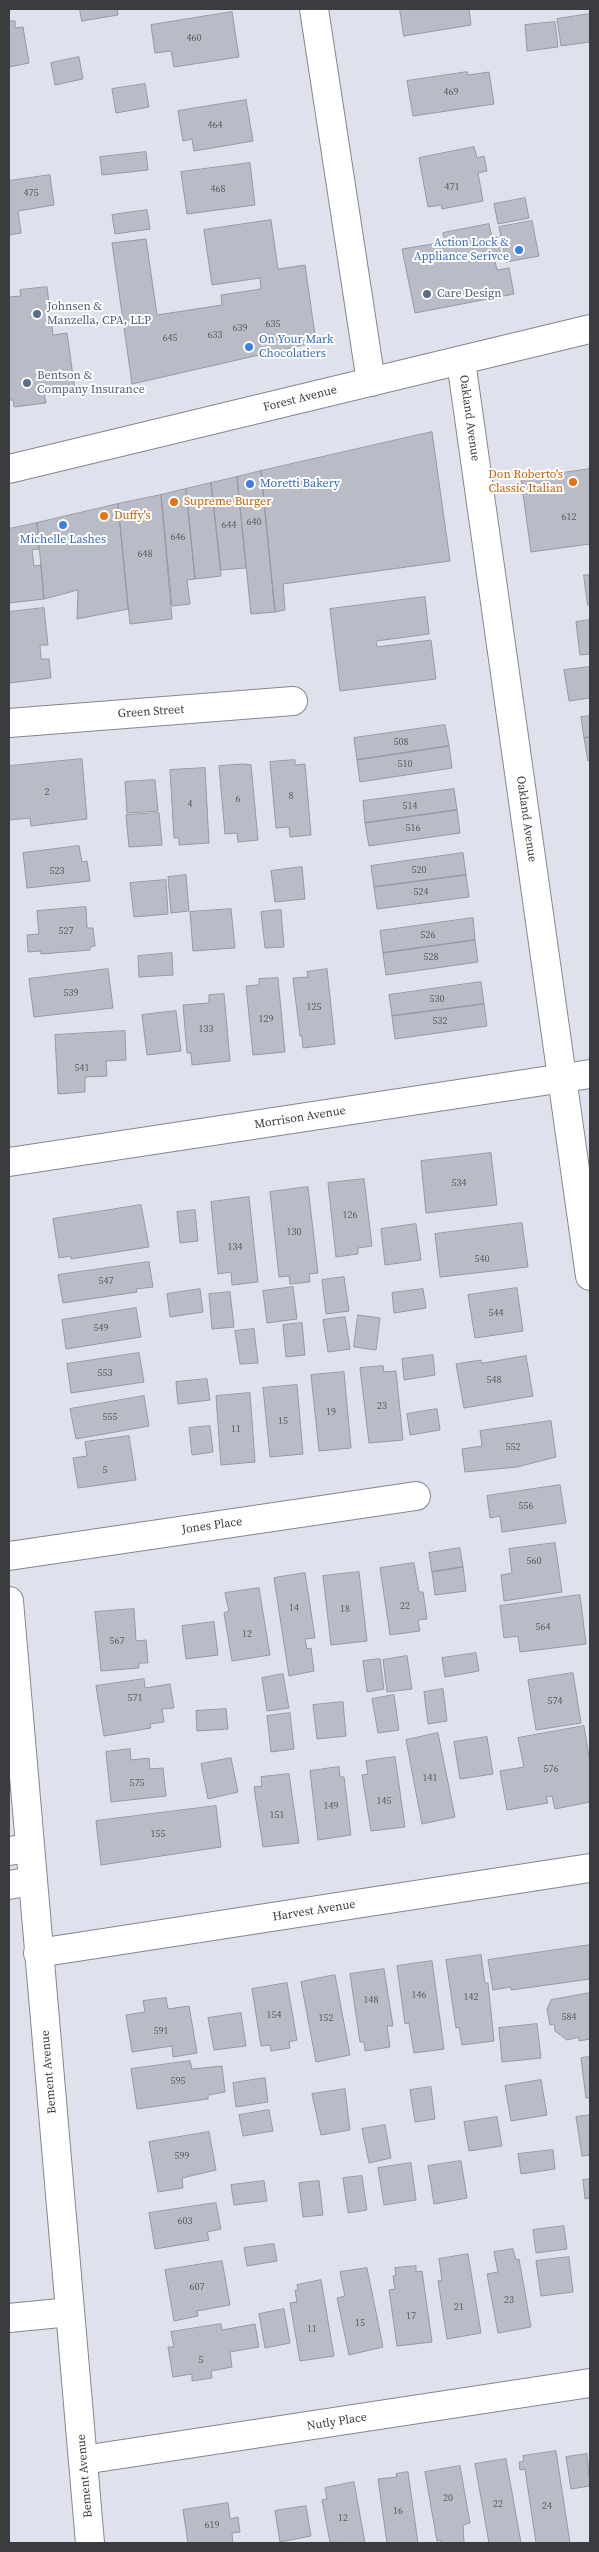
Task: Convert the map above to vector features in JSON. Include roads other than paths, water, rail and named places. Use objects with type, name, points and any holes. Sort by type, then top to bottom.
[{"type":"street","points":[[314,9],[371,382]]},
{"type":"street","name":"Forest Avenue","points":[[9,469],[590,329]]},
{"type":"street","name":"Oakland Avenue","points":[[461,361],[590,1276]]},
{"type":"street","name":"Green Street","points":[[9,723],[293,701]]},
{"type":"street","name":"Morrison Avenue","points":[[9,1162],[590,1074]]},
{"type":"street","name":"Jones Place","points":[[9,1556],[416,1496]]},
{"type":"street","name":"Bement Avenue","points":[[9,1601],[20,1883],[38,1953],[90,2543]]},
{"type":"street","name":"Harvest Avenue","points":[[38,1953],[590,1868]]},
{"type":"street","points":[[9,2318],[70,2312]]},
{"type":"street","name":"Nutly Place","points":[[83,2460],[590,2383]]},
{"type":"place","name":"Action Lock & Appliance Serivce","points":[[519,250]]},
{"type":"place","name":"Care Design","points":[[427,294]]},
{"type":"place","name":"Johnsen & Manzella, CPA, LLP","points":[[37,314]]},
{"type":"place","name":"On Your Mark Chocolatiers","points":[[249,347]]},
{"type":"place","name":"Bentson & Company Insurance","points":[[27,383]]},
{"type":"place","name":"Don Roberto's Classic Italian","points":[[573,482]]},
{"type":"place","name":"Moretti Bakery","points":[[250,484]]},
{"type":"place","name":"Supreme Burger","points":[[174,502]]},
{"type":"place","name":"Duffy's","points":[[104,516]]},
{"type":"place","name":"Michelle Lashes","points":[[63,525]]}]
